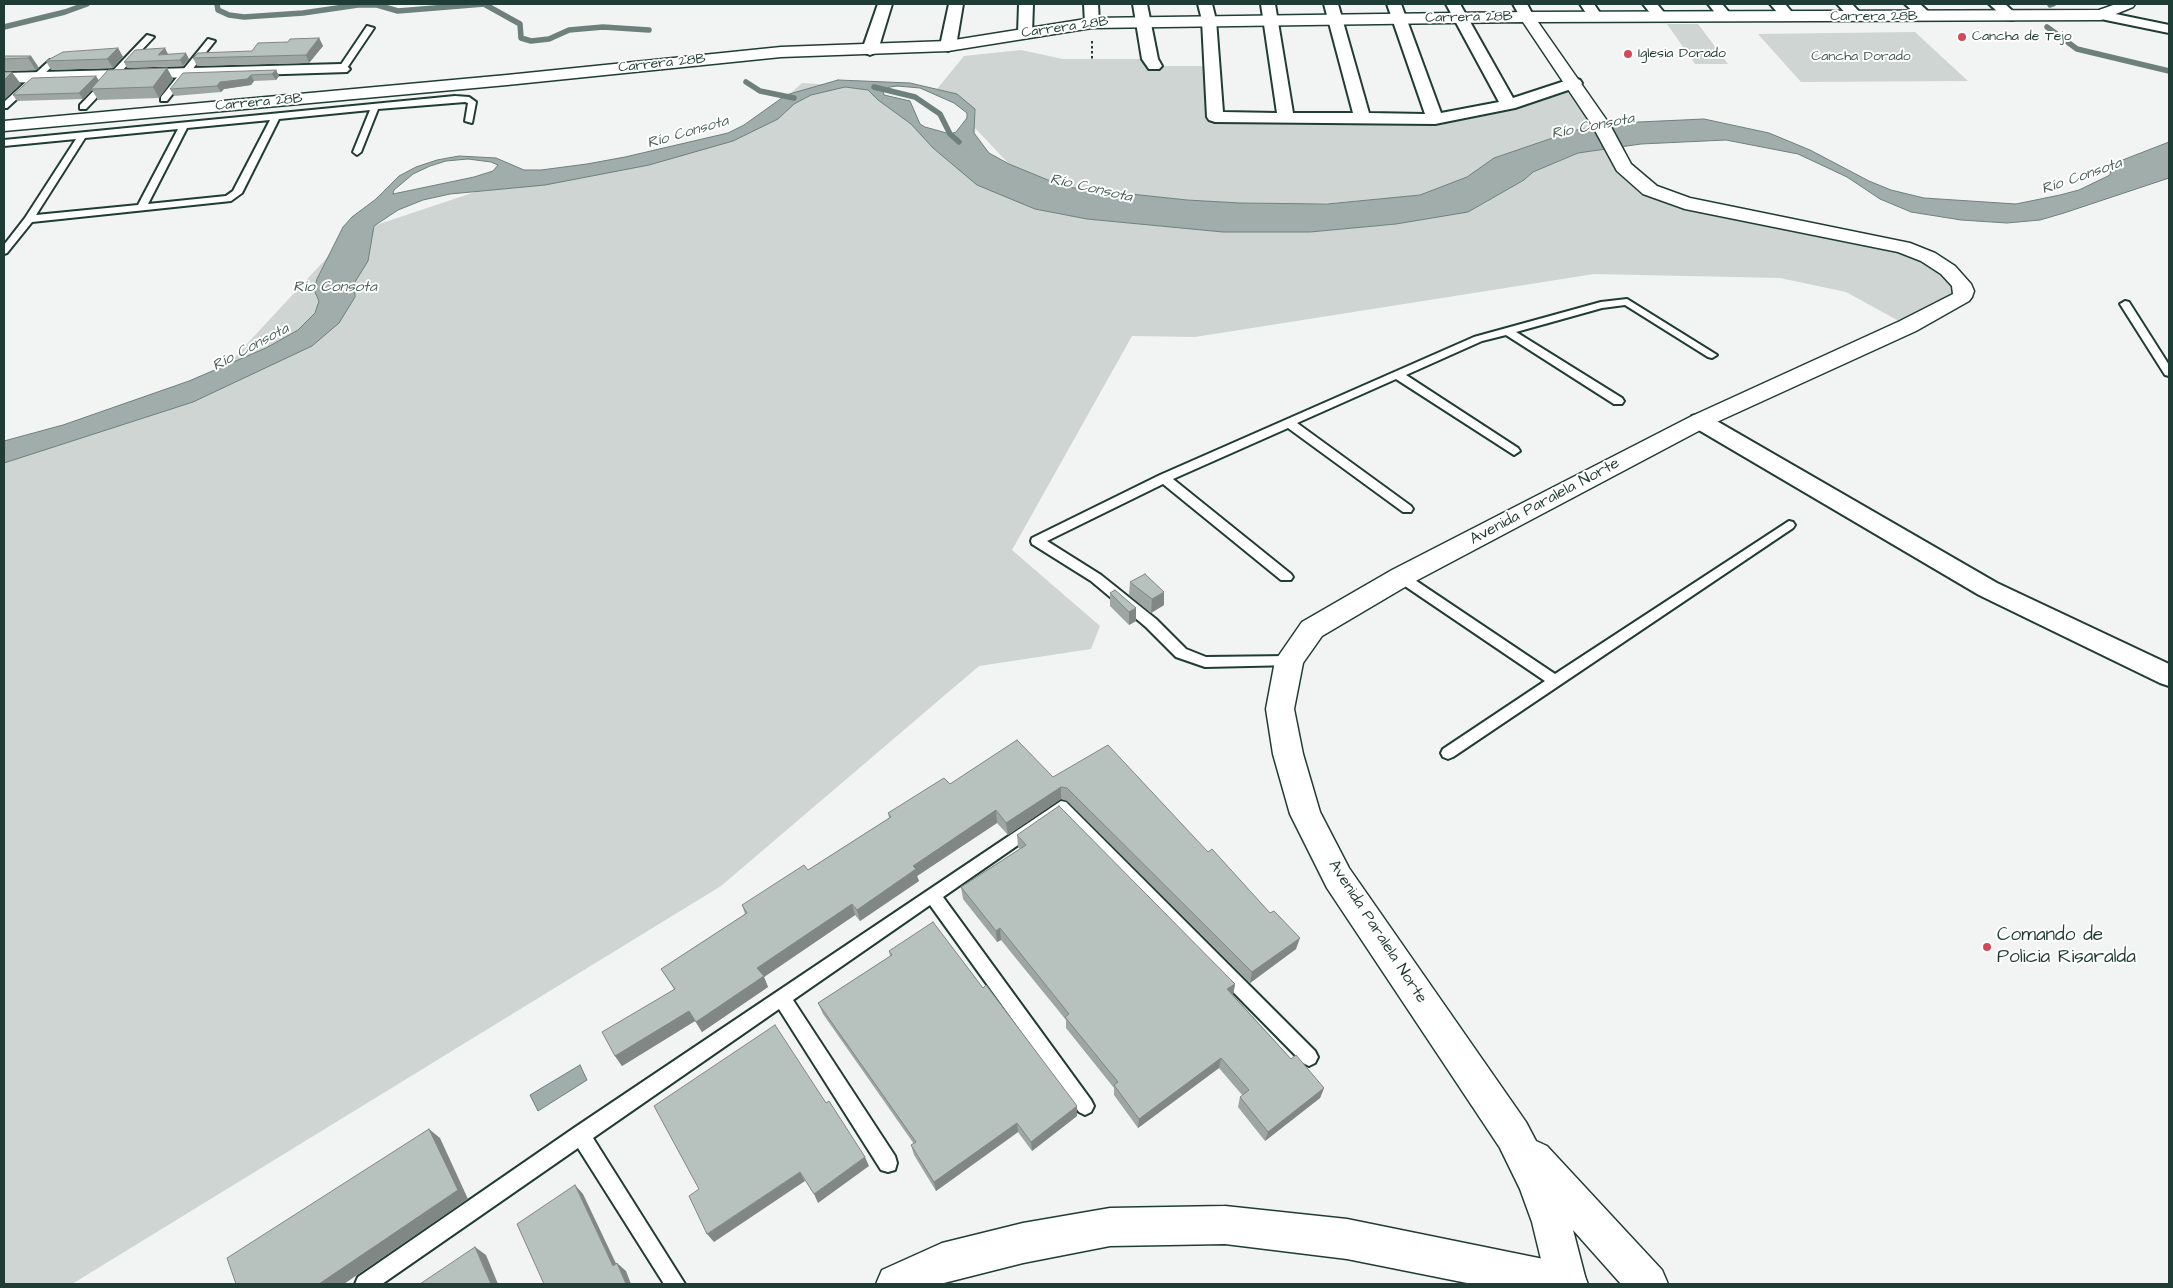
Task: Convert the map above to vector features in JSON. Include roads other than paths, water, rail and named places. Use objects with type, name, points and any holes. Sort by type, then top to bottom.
[{"type":"street","points":[[870,50],[885,4]]},
{"type":"street","points":[[948,46],[956,4]]},
{"type":"street","points":[[1025,34],[1026,4]]},
{"type":"street","points":[[1091,4],[1092,23]]},
{"type":"street","points":[[1140,4],[1150,59],[1154,66]]},
{"type":"street","points":[[1205,4],[1209,20],[1215,117],[1435,119],[1509,105],[1574,83],[1523,10]]},
{"type":"street","points":[[1268,4],[1286,117]]},
{"type":"street","points":[[1394,4],[1435,119]]},
{"type":"street","points":[[1453,4],[1509,105]]},
{"type":"street","points":[[1650,4],[1660,16]]},
{"type":"street","points":[[1715,4],[1726,17]]},
{"type":"street","points":[[1777,4],[1789,17]]},
{"type":"street","points":[[1844,4],[1856,17]]},
{"type":"street","points":[[1912,4],[1927,17]]},
{"type":"street","points":[[1996,4],[2011,16]]},
{"type":"street","name":"Carrera 28B","points":[[4,126],[507,80],[781,52],[948,46],[1092,23],[1142,20],[1270,19],[1333,11],[1399,19],[1460,18],[1523,10],[1591,10],[1660,16],[1726,17],[2101,15],[2128,4]]},
{"type":"street","points":[[1333,11],[1362,118]]},
{"type":"street","points":[[2101,15],[2169,29]]},
{"type":"street","points":[[4,78],[113,77],[342,69]]},
{"type":"street","points":[[320,97],[327,82],[342,69]]},
{"type":"street","name":"Avenida Paralela Norte","points":[[1568,1284],[1552,1222],[1537,1182],[1513,1135],[1338,878],[1305,814],[1288,754],[1280,709],[1289,661],[1312,629],[1401,577],[1700,421],[1908,326],[1962,298],[1964,291],[1961,284],[1948,270],[1928,257],[1903,247],[1685,203],[1650,190],[1623,167],[1601,125],[1574,83]]},
{"type":"street","points":[[1700,421],[1988,589],[2169,676]]},
{"type":"street","name":"Avenida Paralela Norte","points":[[1513,1135],[1648,1284]]},
{"type":"street","points":[[896,1284],[942,1262],[1023,1243],[1110,1227],[1225,1226],[1347,1239],[1568,1284]]},
{"type":"lane","points":[[342,69],[370,28]]},
{"type":"lane","points":[[82,107],[150,37]]},
{"type":"lane","points":[[164,99],[211,41]]},
{"type":"lane","points":[[4,106],[53,62]]},
{"type":"lane","points":[[4,143],[466,99],[472,102],[469,121]]},
{"type":"lane","points":[[357,152],[376,107]]},
{"type":"lane","points":[[29,220],[217,201],[237,193],[276,118]]},
{"type":"lane","points":[[141,208],[184,126]]},
{"type":"lane","points":[[4,251],[29,220],[82,136]]},
{"type":"lane","points":[[1289,661],[1205,662],[1181,653],[1151,624],[1096,578],[1037,541],[1164,478],[1478,339],[1509,332],[1601,305],[1628,302],[1712,355]]},
{"type":"lane","points":[[2125,304],[2165,360],[2169,373]]},
{"type":"lane","points":[[1509,332],[1618,401]]},
{"type":"lane","points":[[1396,374],[1514,451]]},
{"type":"lane","points":[[1288,422],[1407,509]]},
{"type":"lane","points":[[1164,478],[1286,576]]},
{"type":"lane","points":[[1448,753],[1789,525]]},
{"type":"lane","points":[[1401,577],[1555,680]]},
{"type":"lane","points":[[365,1284],[1061,807],[1309,1057]]},
{"type":"lane","points":[[932,895],[1085,1106]]},
{"type":"lane","points":[[782,998],[888,1163]]},
{"type":"lane","points":[[581,1135],[675,1284]]},
{"type":"water","name":"Rio Consota","points":[[838,80],[910,83],[957,94],[975,109],[974,133],[989,153],[1009,164],[1065,187],[1187,200],[1327,204],[1420,195],[1467,177],[1494,158],[1576,130],[1617,123],[1704,119],[1769,133],[1810,150],[1869,181],[1891,190],[1924,198],[2016,204],[2060,195],[2079,190],[2110,175],[2111,168],[2120,161],[2169,142],[2169,178],[2040,220],[2007,223],[1961,220],[1911,212],[1880,199],[1847,177],[1798,154],[1726,140],[1641,144],[1578,153],[1533,172],[1524,180],[1468,212],[1396,224],[1310,232],[1223,232],[1087,219],[1035,209],[977,185],[933,148],[911,124],[878,100],[868,90],[845,87],[811,95],[794,104],[778,119],[733,141],[649,165],[545,185],[450,194],[423,200],[398,210],[374,226],[368,261],[355,282],[355,297],[339,323],[312,346],[193,402],[4,463],[4,441],[63,425],[189,381],[266,348],[298,330],[315,313],[319,301],[314,290],[317,279],[343,227],[352,217],[376,199],[399,176],[416,167],[437,160],[459,156],[496,158],[524,170],[541,170],[625,157],[728,133],[744,125],[786,95]],"holes":[[[897,86],[920,88],[954,103],[967,113],[967,118],[956,132],[950,134],[925,127],[920,124],[910,101],[884,95],[883,91]],[[468,159],[491,162],[498,165],[493,171],[474,177],[393,194],[394,190],[413,174],[430,166],[446,161]]]},
{"type":"water","points":[[580,1065],[587,1080],[538,1111],[530,1095]]},
{"type":"waterway","points":[[4,27],[65,12],[87,4]]},
{"type":"waterway","points":[[217,4],[218,10],[229,15],[244,17],[303,13],[358,5],[377,5],[398,11],[484,4],[520,24],[521,38],[531,41],[549,39],[569,30],[603,27],[649,30]]},
{"type":"waterway","points":[[2047,27],[2077,49],[2169,71]]},
{"type":"waterway","points":[[746,82],[760,91],[794,98]]},
{"type":"waterway","name":"Río Consota","points":[[874,87],[915,97],[940,114],[950,134],[959,142]]},
{"type":"place","name":"Cancha de Tejo","points":[[1962,37]]},
{"type":"place","name":"Iglesia Dorado","points":[[1628,54]]},
{"type":"place","name":"Comando de Policia Risaralda","points":[[1987,947]]},
{"type":"park label","name":"Cancha Dorado","points":[[1861,57]]}]
